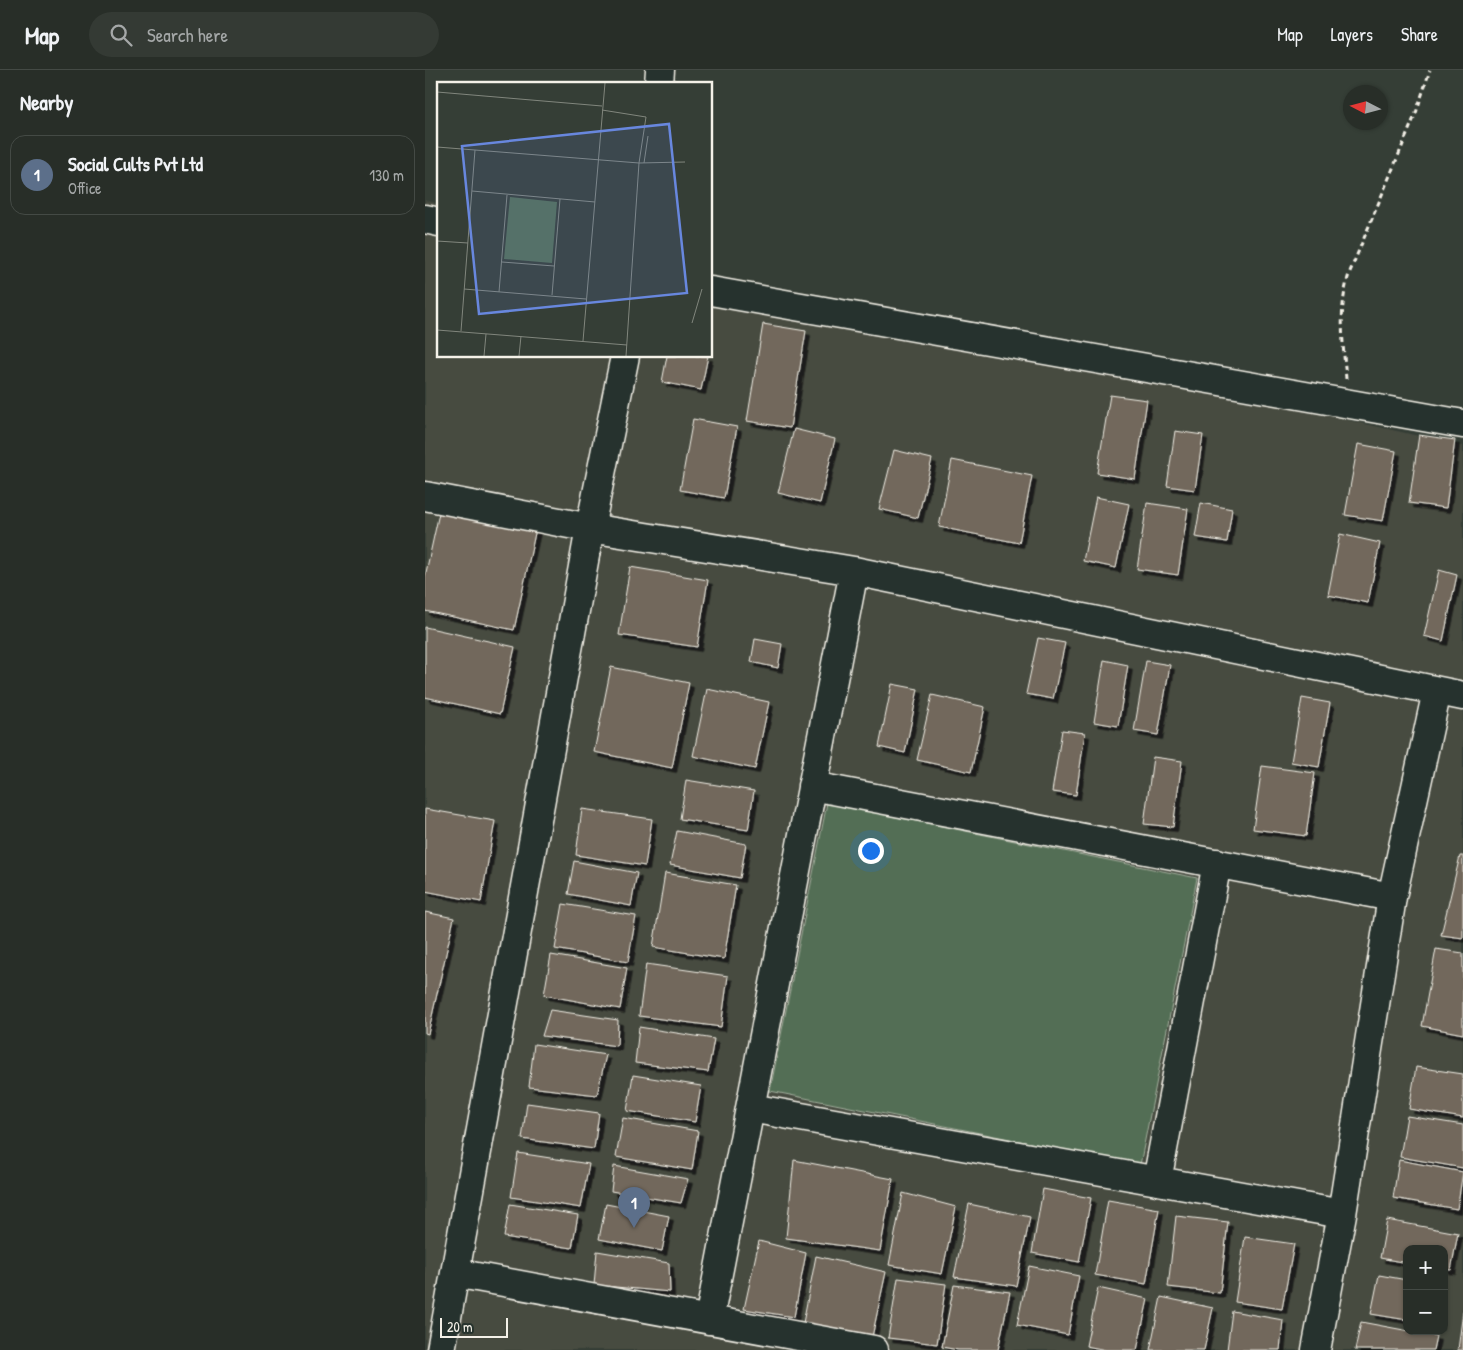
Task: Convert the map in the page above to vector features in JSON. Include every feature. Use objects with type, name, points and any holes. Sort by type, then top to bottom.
[{"type":"lane","points":[[713,291],[1463,424]]},
{"type":"lane","points":[[441,1350],[590,528],[625,358]]},
{"type":"lane","points":[[425,496],[590,528],[854,571],[1463,696]]},
{"type":"lane","points":[[709,1320],[854,571]]},
{"type":"lane","points":[[1316,1350],[1342,1214],[1392,896],[1437,691]]},
{"type":"lane","points":[[813,786],[1392,896]]},
{"type":"lane","points":[[1157,1181],[1217,863]]},
{"type":"lane","points":[[750,1108],[1342,1214]]},
{"type":"lane","points":[[455,1273],[875,1350]]},
{"type":"path","points":[[1348,405],[1341,314],[1343,293],[1349,274],[1416,113],[1430,70]]},
{"type":"shaded area","points":[[425,200],[437,203],[437,358],[713,358],[713,276],[1463,446],[1463,1350],[425,1350]]},
{"type":"green space","points":[[827,803],[1197,878],[1140,1165],[770,1091]]},
{"type":"building","points":[[763,324],[806,331],[790,428],[747,421]]},
{"type":"building","points":[[667,358],[708,358],[701,390],[662,382]]},
{"type":"building","points":[[1110,395],[1147,400],[1135,479],[1097,473]]},
{"type":"building","points":[[693,419],[737,427],[724,498],[680,490]]},
{"type":"building","points":[[794,429],[835,439],[820,503],[778,493]]},
{"type":"building","points":[[1175,431],[1203,435],[1195,490],[1167,486]]},
{"type":"building","points":[[1419,435],[1455,440],[1446,508],[1409,503]]},
{"type":"building","points":[[1358,444],[1396,451],[1383,521],[1345,515]]},
{"type":"building","points":[[894,450],[932,459],[918,518],[879,509]]},
{"type":"building","points":[[952,460],[1032,476],[1019,543],[939,527]]},
{"type":"building","points":[[1096,497],[1129,504],[1116,568],[1083,561]]},
{"type":"building","points":[[1147,503],[1188,509],[1178,575],[1137,569]]},
{"type":"building","points":[[1201,503],[1232,509],[1227,542],[1195,537]]},
{"type":"building","points":[[441,504],[537,524],[514,630],[425,611],[425,577]]},
{"type":"building","points":[[1340,534],[1380,543],[1368,603],[1328,595]]},
{"type":"building","points":[[630,567],[708,580],[697,647],[619,635]]},
{"type":"building","points":[[1439,570],[1457,575],[1443,641],[1424,636]]},
{"type":"building","points":[[425,627],[515,647],[500,714],[425,697]]},
{"type":"building","points":[[1038,638],[1065,643],[1053,699],[1026,694]]},
{"type":"building","points":[[755,639],[782,644],[778,668],[751,662]]},
{"type":"building","points":[[1104,660],[1128,665],[1118,726],[1094,722]]},
{"type":"building","points":[[1146,661],[1170,665],[1158,735],[1134,731]]},
{"type":"building","points":[[611,667],[689,683],[672,768],[594,752]]},
{"type":"building","points":[[892,684],[918,689],[905,753],[879,747]]},
{"type":"building","points":[[707,689],[769,702],[755,769],[693,756]]},
{"type":"building","points":[[932,695],[985,707],[971,772],[917,760]]},
{"type":"building","points":[[1302,698],[1330,703],[1319,767],[1291,762]]},
{"type":"building","points":[[1062,730],[1085,733],[1076,795],[1052,792]]},
{"type":"building","points":[[1153,757],[1182,761],[1173,827],[1144,824]]},
{"type":"building","points":[[1262,766],[1315,773],[1306,836],[1253,829]]},
{"type":"building","points":[[686,780],[754,791],[748,830],[680,819]]},
{"type":"building","points":[[425,809],[495,821],[481,902],[425,891]]},
{"type":"building","points":[[582,809],[652,819],[645,866],[576,855]]},
{"type":"building","points":[[677,831],[746,844],[740,878],[670,865]]},
{"type":"building","points":[[1460,856],[1463,856],[1463,938],[1441,935]]},
{"type":"building","points":[[574,861],[637,873],[631,906],[568,894]]},
{"type":"building","points":[[665,873],[736,885],[724,959],[653,947]]},
{"type":"building","points":[[563,904],[636,916],[628,962],[555,949]]},
{"type":"building","points":[[425,912],[454,918],[428,1034],[425,1033]]},
{"type":"building","points":[[1436,949],[1463,953],[1463,1034],[1422,1026]]},
{"type":"building","points":[[551,955],[627,968],[620,1009],[544,995]]},
{"type":"building","points":[[646,964],[728,976],[721,1027],[639,1016]]},
{"type":"building","points":[[550,1010],[618,1020],[617,1046],[542,1036]]},
{"type":"building","points":[[639,1027],[714,1039],[708,1072],[635,1063]]},
{"type":"building","points":[[534,1044],[606,1055],[597,1095],[529,1087]]},
{"type":"building","points":[[1416,1067],[1463,1074],[1463,1118],[1409,1109]]},
{"type":"building","points":[[633,1075],[701,1086],[695,1122],[627,1111]]},
{"type":"building","points":[[527,1103],[599,1113],[594,1149],[522,1139]]},
{"type":"building","points":[[1407,1116],[1463,1125],[1463,1168],[1400,1157]]},
{"type":"building","points":[[623,1118],[698,1131],[692,1170],[616,1157]]},
{"type":"building","points":[[518,1153],[589,1164],[581,1208],[511,1197]]},
{"type":"building","points":[[794,1160],[893,1179],[880,1251],[786,1238]]},
{"type":"building","points":[[1399,1160],[1463,1172],[1457,1209],[1393,1198]]},
{"type":"building","points":[[614,1166],[688,1179],[681,1203],[611,1191]]},
{"type":"building","points":[[1043,1189],[1091,1198],[1079,1262],[1032,1253]]},
{"type":"building","points":[[903,1193],[956,1207],[942,1274],[889,1265]]},
{"type":"building","points":[[1108,1200],[1159,1209],[1146,1284],[1095,1275]]},
{"type":"building","points":[[510,1204],[578,1215],[572,1248],[504,1237]]},
{"type":"building","points":[[606,1204],[669,1216],[662,1251],[599,1239]]},
{"type":"building","points":[[969,1204],[1030,1217],[1016,1286],[954,1277]]},
{"type":"building","points":[[1176,1216],[1228,1222],[1220,1293],[1168,1287]]},
{"type":"building","points":[[1387,1220],[1458,1233],[1451,1270],[1448,1270],[1448,1245],[1403,1245],[1403,1262],[1380,1258]]},
{"type":"building","points":[[1245,1237],[1294,1244],[1282,1309],[1235,1302]]},
{"type":"building","points":[[759,1241],[806,1253],[794,1317],[744,1309]]},
{"type":"building","points":[[597,1251],[669,1263],[670,1292],[594,1285]]},
{"type":"building","points":[[816,1256],[886,1272],[872,1337],[803,1323]]},
{"type":"building","points":[[1029,1266],[1079,1276],[1068,1335],[1017,1325]]},
{"type":"building","points":[[1379,1275],[1403,1279],[1403,1319],[1371,1314]]},
{"type":"building","points":[[898,1278],[946,1284],[937,1344],[888,1338]]},
{"type":"building","points":[[954,1285],[1010,1292],[998,1350],[958,1350],[942,1347]]},
{"type":"building","points":[[1098,1288],[1148,1299],[1137,1350],[1106,1350],[1086,1346]]},
{"type":"building","points":[[1161,1297],[1213,1308],[1204,1350],[1150,1350]]},
{"type":"building","points":[[1232,1311],[1283,1320],[1280,1350],[1227,1350]]},
{"type":"building","points":[[1463,1311],[1463,1350],[1458,1350]]},
{"type":"building","points":[[1361,1322],[1403,1330],[1403,1335],[1436,1336],[1433,1350],[1355,1350]]},
{"type":"place","name":"Social Cults Pvt Ltd","points":[[634,1228]]}]
